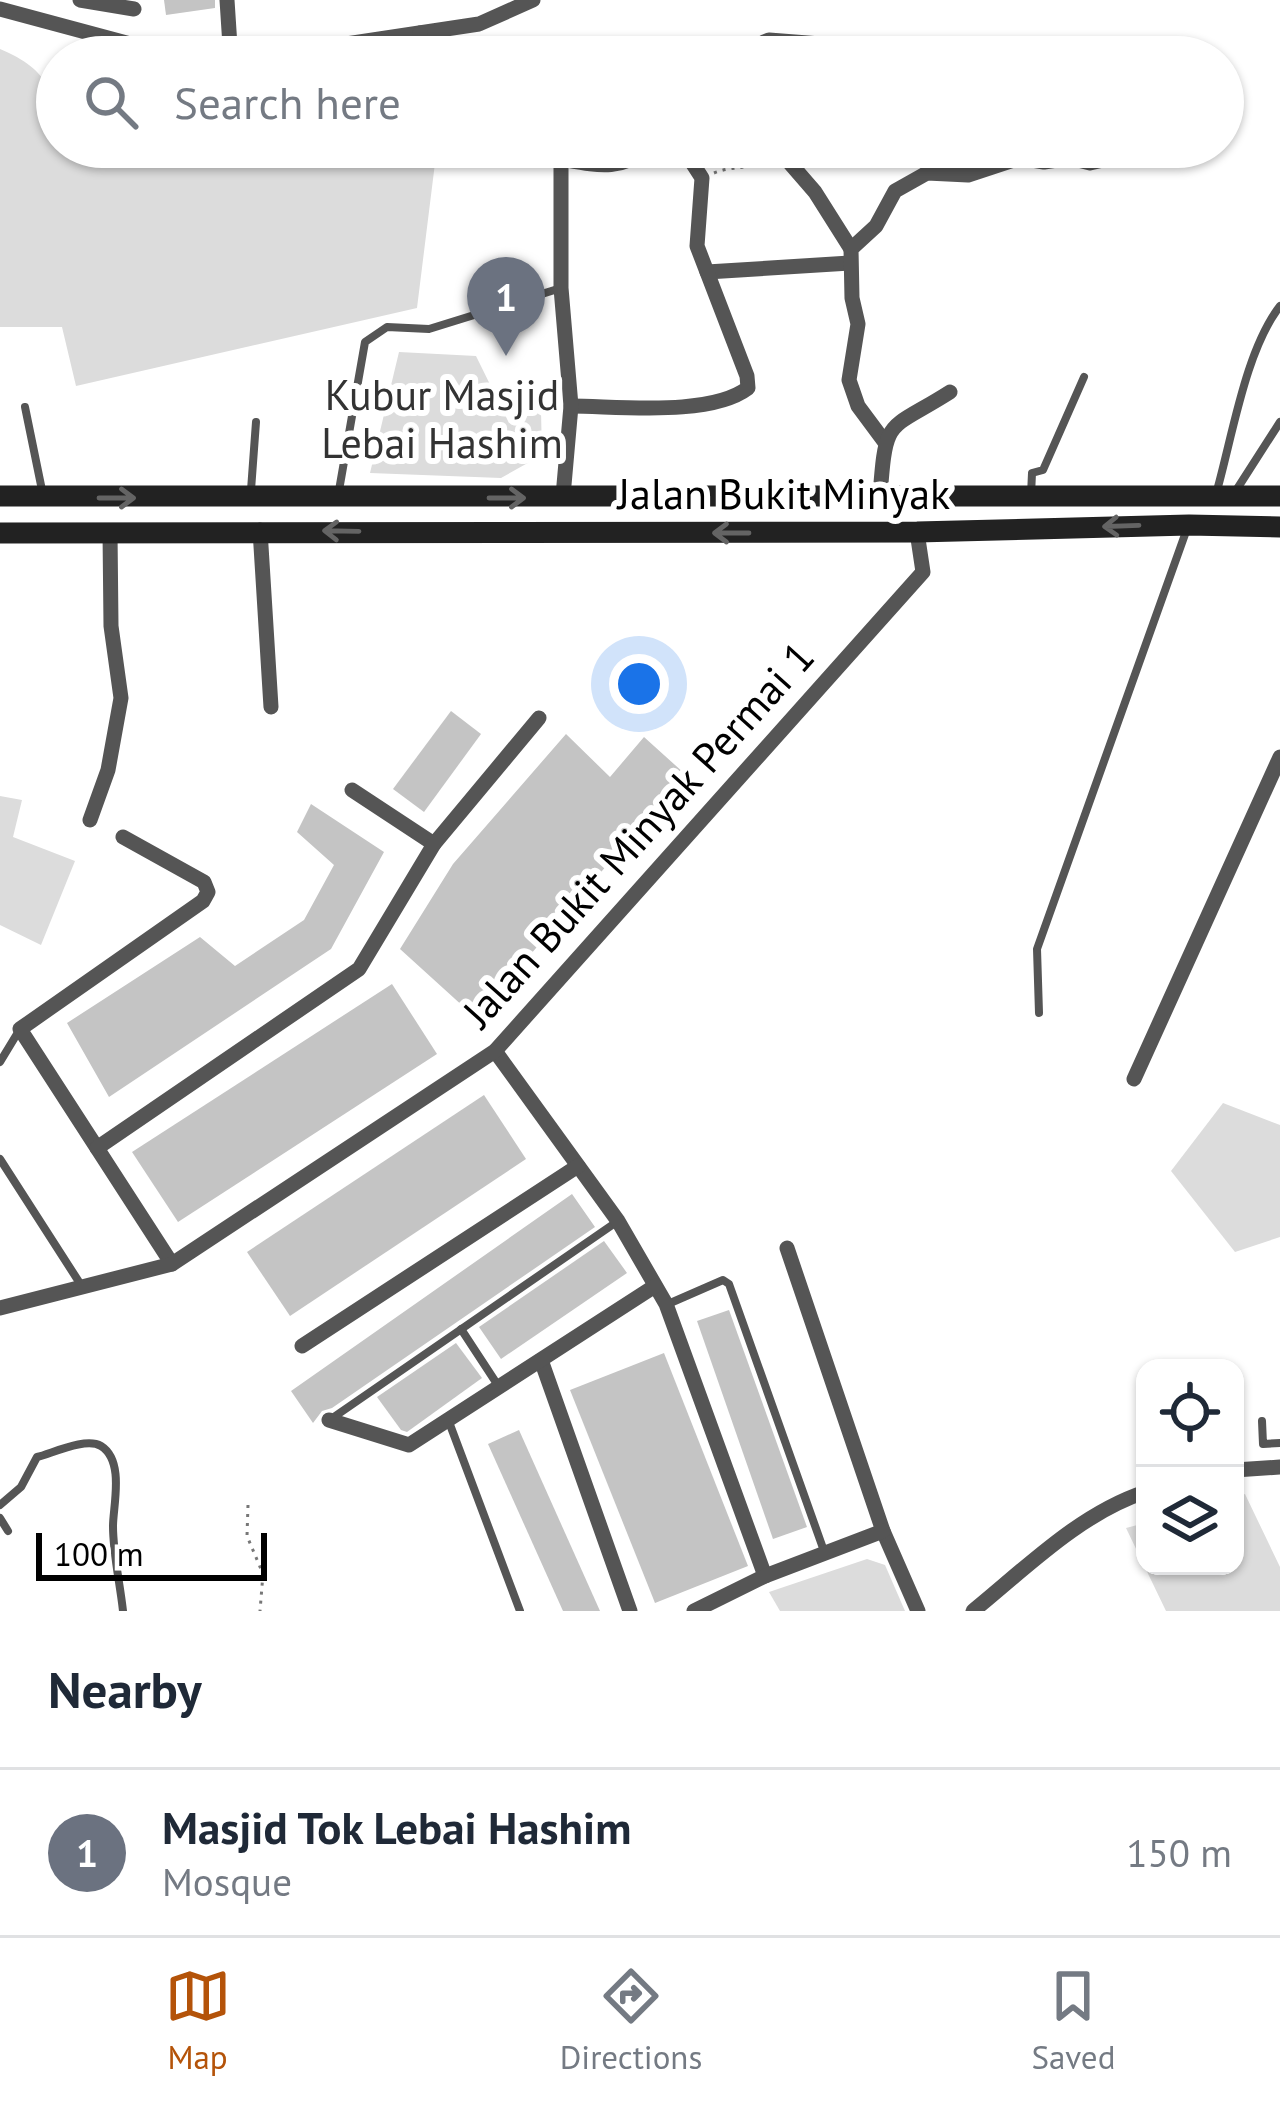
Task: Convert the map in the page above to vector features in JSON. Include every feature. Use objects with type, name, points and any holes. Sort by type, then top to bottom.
[{"type":"main road","name":"Jalan Bukit Minyak","points":[[0,496],[1280,496]]},
{"type":"main road","points":[[214,497],[226,512],[226,524],[219,531]]},
{"type":"main road","points":[[255,497],[250,507],[260,530]]},
{"type":"main road","name":"Jalan Bukit Minyak","points":[[0,533],[1280,527]]},
{"type":"street","points":[[70,28],[77,0],[134,5]]},
{"type":"street","points":[[226,0],[229,36]]},
{"type":"street","points":[[400,36],[479,24],[525,1]]},
{"type":"street","points":[[0,9],[100,36]]},
{"type":"street","points":[[561,168],[561,288],[571,406],[563,496]]},
{"type":"street","points":[[571,406],[712,402],[736,398],[748,388],[697,246],[701,178],[695,168]]},
{"type":"street","points":[[794,168],[815,192],[850,256],[858,324],[849,380],[858,406],[884,442]]},
{"type":"street","points":[[927,173],[929,168]]},
{"type":"street","points":[[707,272],[850,256],[876,226],[895,191],[927,173],[968,176],[991,168]]},
{"type":"street","points":[[880,496],[884,442],[901,417],[950,392]]},
{"type":"street","points":[[260,530],[271,707]]},
{"type":"street","points":[[90,820],[108,770],[121,698],[111,626],[110,532]]},
{"type":"street","name":"Jalan Bukit Minyak Permai 1","points":[[0,1308],[172,1264],[495,1051],[923,572],[917,532]]},
{"type":"street","points":[[97,1148],[359,969],[434,844],[539,718]]},
{"type":"street","points":[[1134,1079],[1280,757]]},
{"type":"street","points":[[352,790],[434,844]]},
{"type":"street","points":[[123,836],[204,882],[208,892],[202,902],[20,1029],[172,1264]]},
{"type":"street","points":[[495,1051],[618,1221],[666,1304],[765,1576]]},
{"type":"street","points":[[302,1346],[578,1166]]},
{"type":"street","points":[[787,1248],[883,1531],[918,1611]]},
{"type":"street","points":[[329,1420],[409,1445],[655,1286]]},
{"type":"street","points":[[541,1360],[630,1611]]},
{"type":"street","points":[[973,1611],[1082,1523],[1136,1495]]},
{"type":"street","points":[[694,1611],[765,1576],[883,1531]]},
{"type":"lane","points":[[338,497],[365,342],[387,327],[429,329],[561,288]]},
{"type":"lane","points":[[1224,496],[1248,380],[1270,320],[1280,306]]},
{"type":"lane","points":[[1030,497],[1033,473],[1043,470],[1084,377]]},
{"type":"lane","points":[[25,406],[43,497]]},
{"type":"lane","points":[[255,497],[256,422]]},
{"type":"lane","points":[[1224,496],[1280,422]]},
{"type":"lane","points":[[1039,1012],[1037,949],[1189,524]]},
{"type":"lane","points":[[0,1062],[20,1029]]},
{"type":"lane","points":[[0,1159],[82,1286]]},
{"type":"lane","points":[[329,1420],[618,1221]]},
{"type":"lane","points":[[666,1304],[723,1280],[729,1284],[825,1553]]},
{"type":"lane","points":[[461,1329],[499,1387]]},
{"type":"lane","points":[[448,1420],[520,1611]]},
{"type":"lane","points":[[1262,1421],[1263,1444],[1273,1468]]},
{"type":"lane","points":[[0,1505],[21,1486],[37,1456],[91,1443],[100,1446],[107,1453],[119,1493],[112,1523],[123,1611]]},
{"type":"lane","points":[[1263,1444],[1280,1443]]},
{"type":"lane","points":[[0,1517],[8,1531]]},
{"type":"path","points":[[701,178],[724,169],[753,168]]},
{"type":"path","points":[[895,191],[897,168]]},
{"type":"path","points":[[248,1505],[247,1536],[263,1574],[260,1611]]},
{"type":"green space","points":[[0,49],[36,71],[36,168],[434,168],[417,308],[76,386],[62,327],[0,327]]},
{"type":"green space","name":"Kubur Masjid Lebai Hashim","points":[[399,352],[476,356],[509,423],[541,411],[542,455],[501,478],[370,473]]},
{"type":"green space","points":[[0,796],[22,800],[13,837],[75,861],[41,945],[0,925]]},
{"type":"green space","points":[[1223,1103],[1280,1125],[1280,1237],[1235,1252],[1171,1171]]},
{"type":"green space","points":[[1244,1494],[1280,1567],[1280,1611],[1166,1611],[1149,1575],[1244,1575]]},
{"type":"green space","points":[[1136,1525],[1136,1549],[1126,1528]]},
{"type":"green space","points":[[867,1559],[885,1565],[905,1611],[780,1611],[769,1592]]},
{"type":"building","points":[[164,0],[215,0],[215,8],[166,15]]},
{"type":"building","points":[[451,711],[481,734],[424,812],[393,789]]},
{"type":"building","points":[[566,734],[610,777],[644,737],[685,774],[476,1018],[400,949],[453,864]]},
{"type":"building","points":[[311,804],[384,852],[331,949],[109,1097],[67,1023],[200,937],[235,966],[304,920],[334,865],[297,832]]},
{"type":"building","points":[[392,984],[437,1054],[178,1222],[132,1152]]},
{"type":"building","points":[[484,1095],[526,1159],[290,1316],[247,1252]]},
{"type":"building","points":[[572,1194],[595,1227],[322,1411],[313,1423],[291,1391]]},
{"type":"building","points":[[604,1241],[627,1273],[501,1359],[479,1327]]},
{"type":"building","points":[[729,1310],[807,1527],[773,1539],[697,1321]]},
{"type":"building","points":[[456,1343],[482,1378],[407,1432],[401,1430],[377,1397]]},
{"type":"building","points":[[664,1353],[748,1566],[655,1603],[570,1390]]},
{"type":"building","points":[[519,1430],[600,1611],[563,1611],[488,1444]]},
{"type":"place","name":"Masjid Tok Lebai Hashim","points":[[506,356]]}]
